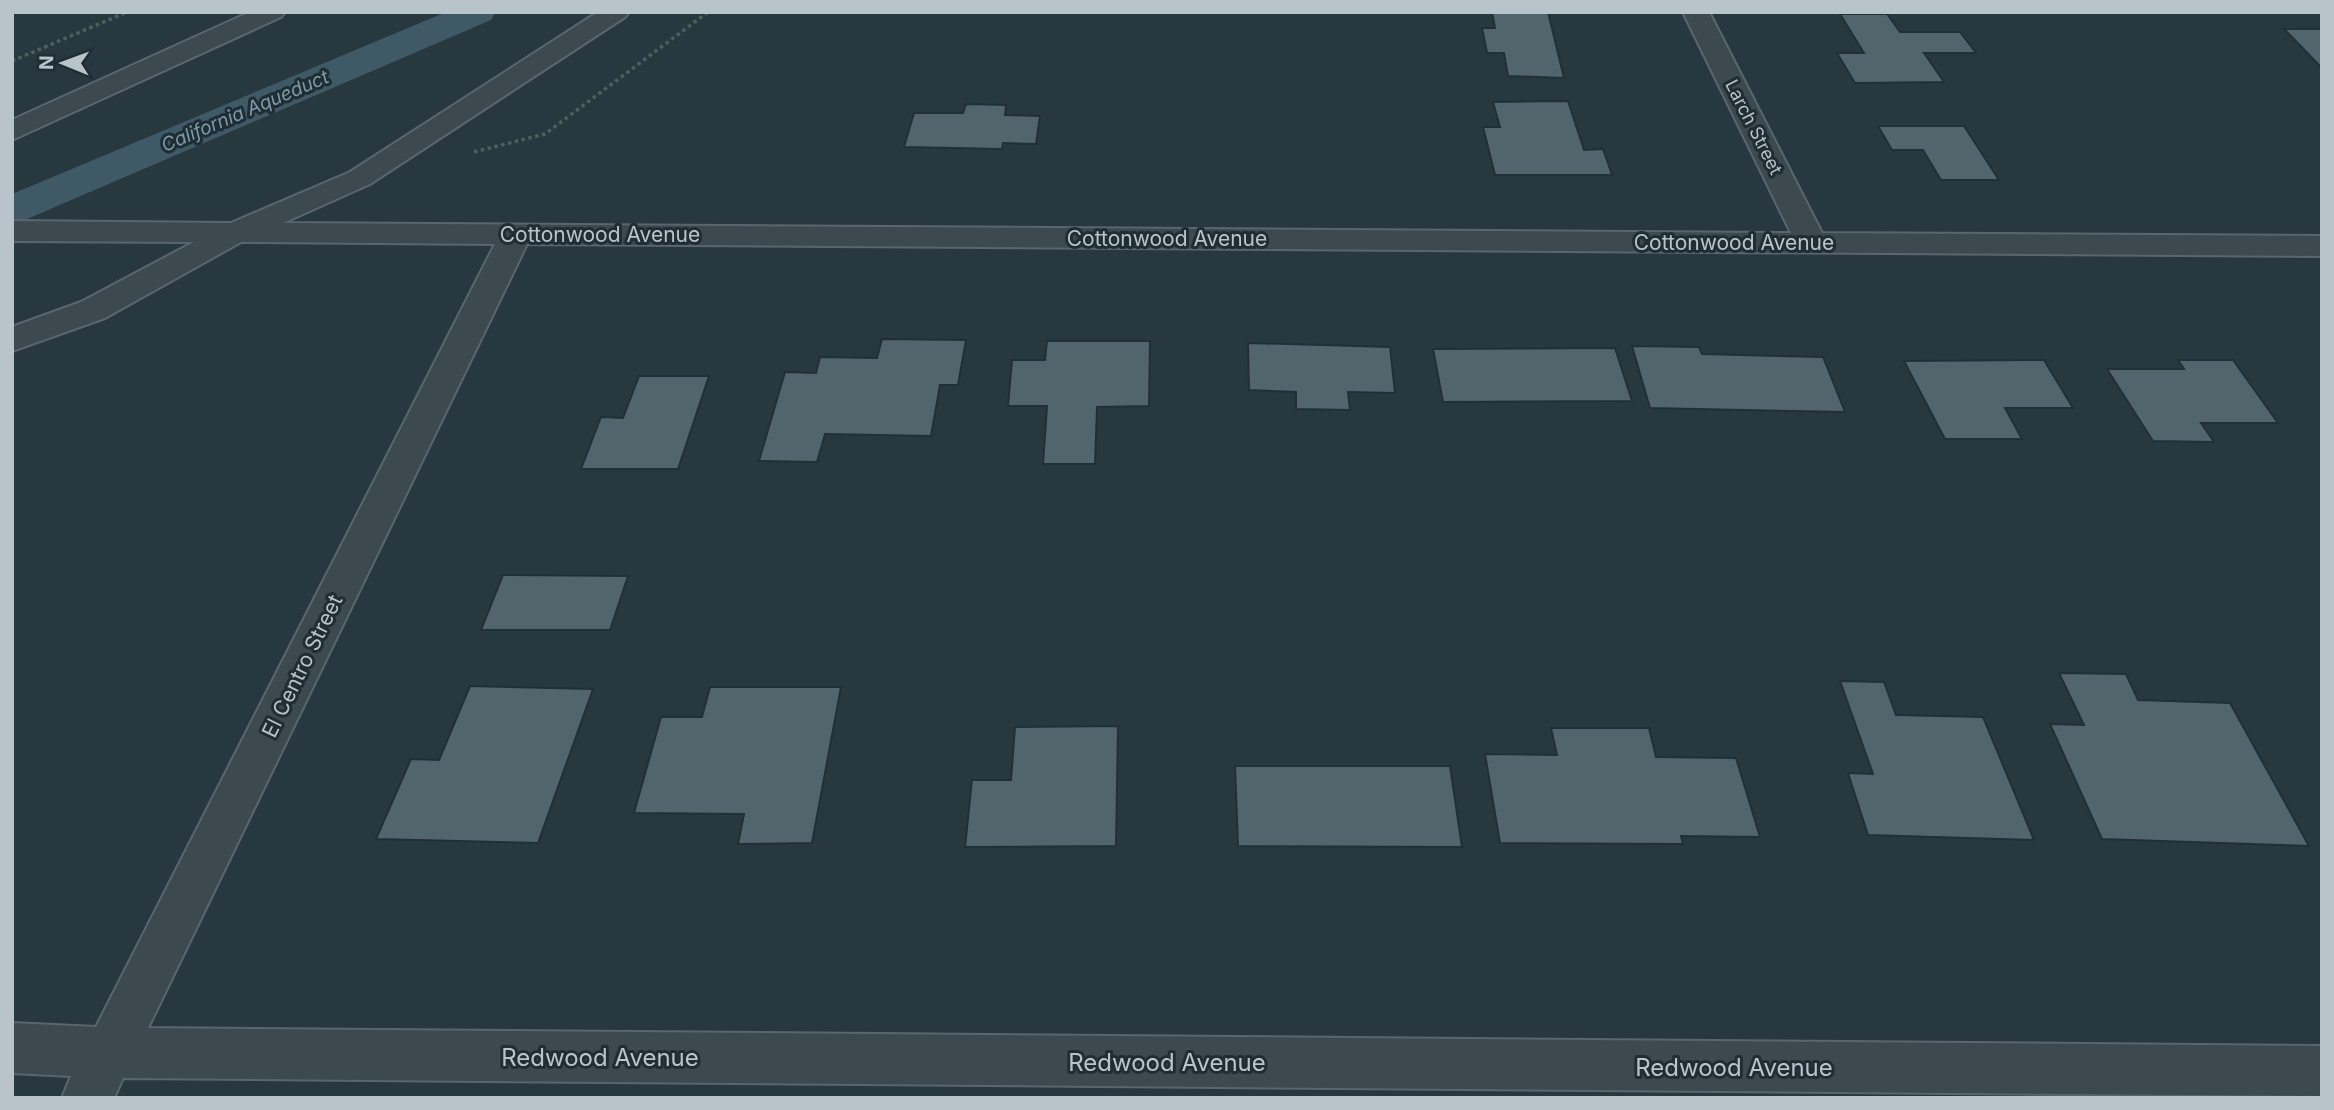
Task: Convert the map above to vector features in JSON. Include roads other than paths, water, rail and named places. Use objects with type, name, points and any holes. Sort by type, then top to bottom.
[{"type":"street","points":[[12,131],[272,12]]},
{"type":"street","points":[[12,340],[93,310],[236,232],[360,178],[616,12]]},
{"type":"street","name":"Larch Street","points":[[1696,12],[1812,243]]},
{"type":"street","name":"Cottonwood Avenue","points":[[12,230],[2322,246]]},
{"type":"street","name":"El Centro Street","points":[[86,1098],[516,234]]},
{"type":"street","name":"Redwood Avenue","points":[[12,1048],[108,1053],[2322,1071]]},
{"type":"waterway","name":"California Aqueduct","points":[[12,210],[478,12]]}]
